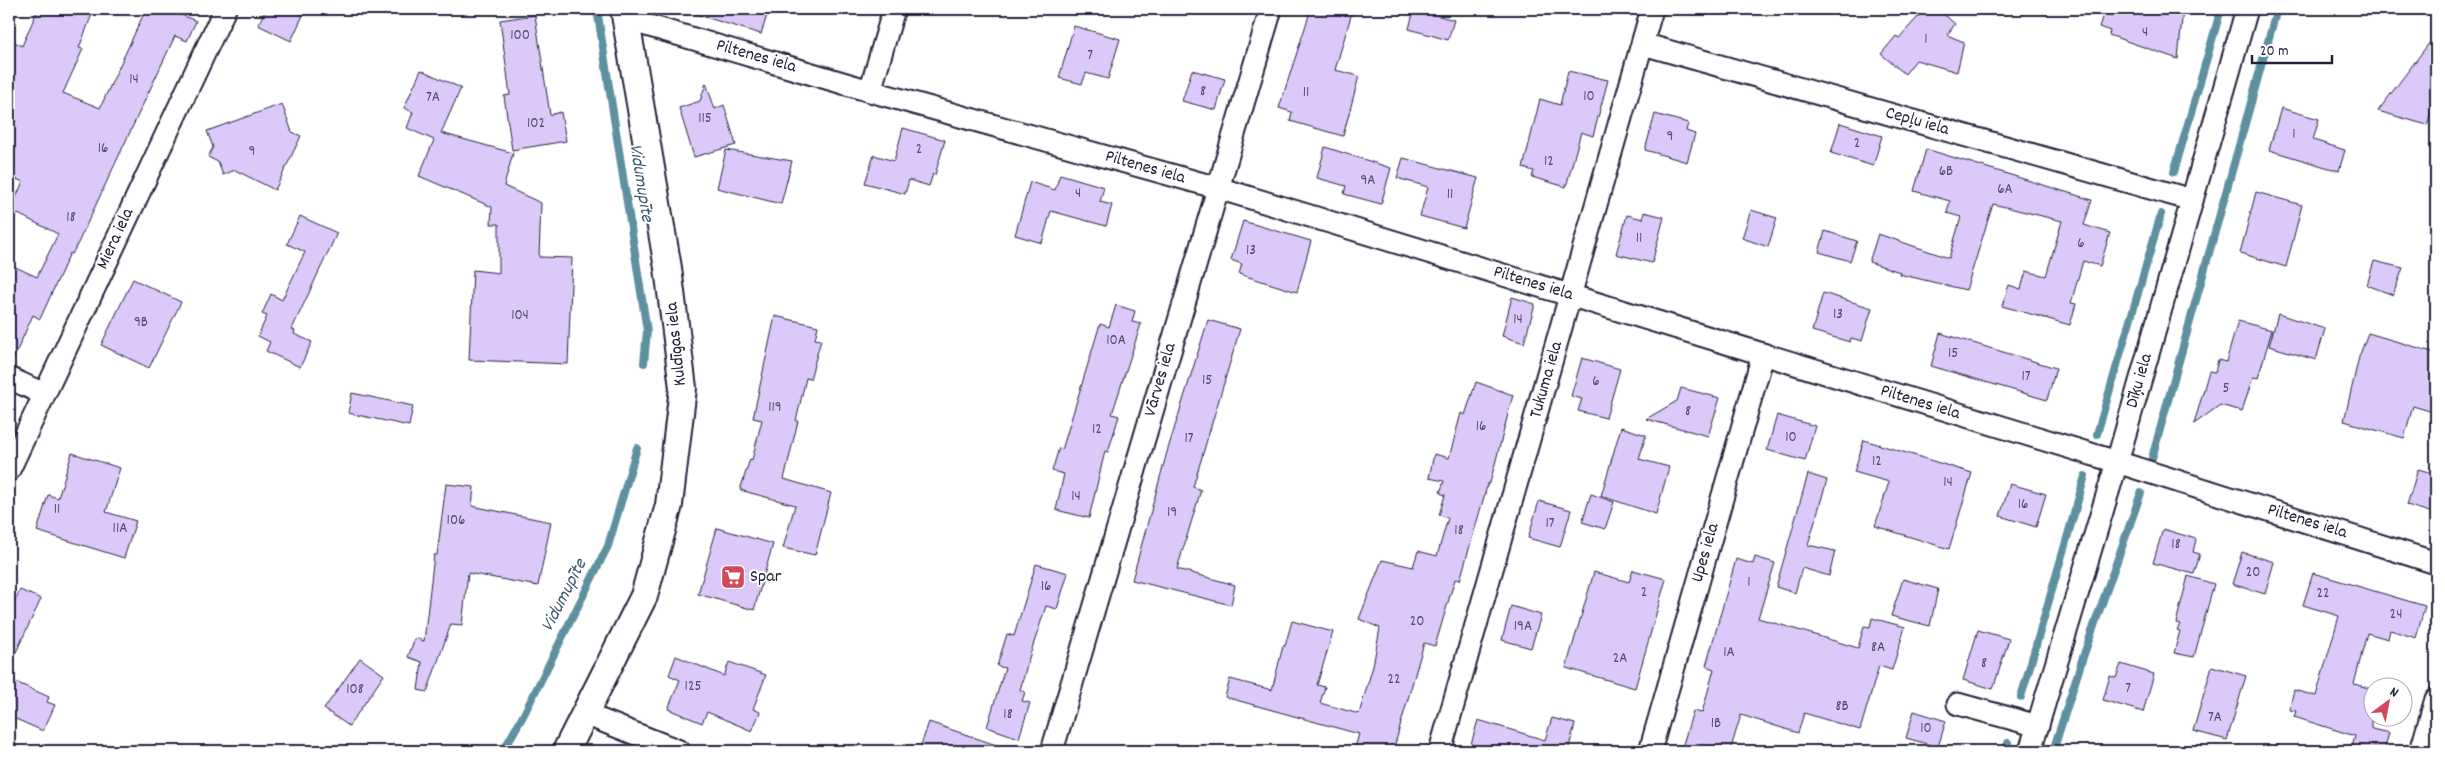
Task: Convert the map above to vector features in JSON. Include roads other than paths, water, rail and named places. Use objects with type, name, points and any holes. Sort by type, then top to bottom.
[{"type":"street","name":"Miera iela","points":[[9,470],[225,9]]},
{"type":"street","points":[[870,91],[894,9]]},
{"type":"street","name":"Vārves iela","points":[[1052,751],[1271,9]]},
{"type":"street","name":"Tukuma iela","points":[[1440,751],[1652,9]]},
{"type":"street","name":"Dīķu iela","points":[[2030,751],[2117,462],[2247,9]]},
{"type":"street","name":"Piltenes iela","points":[[625,14],[870,91],[1218,188],[1763,356],[2117,462],[2436,563]]},
{"type":"street","name":"Kuldīgas iela","points":[[566,751],[644,596],[669,504],[683,388],[668,268],[625,14]]},
{"type":"street","name":"Cepļu iela","points":[[1643,44],[2192,200]]},
{"type":"street","name":"Upes iela","points":[[1650,751],[1763,356]]},
{"type":"street","points":[[9,378],[44,394]]},
{"type":"street","points":[[2421,751],[2436,698]]},
{"type":"street","points":[[1958,704],[2038,726]]},
{"type":"street","points":[[585,714],[679,751]]},
{"type":"waterway","name":"Vidumupīte","points":[[597,9],[647,331],[644,363]]},
{"type":"waterway","points":[[2174,172],[2221,9]]},
{"type":"waterway","points":[[2152,458],[2277,9]]},
{"type":"waterway","points":[[2097,434],[2161,214]]},
{"type":"waterway","name":"Vidumupīte","points":[[503,751],[523,716],[608,546],[637,448]]},
{"type":"waterway","points":[[2021,697],[2085,476]]},
{"type":"waterway","points":[[2053,751],[2083,657],[2141,493]]},
{"type":"waterway","points":[[2006,751],[2008,743]]},
{"type":"place","name":"Spar","points":[[733,577]]}]
